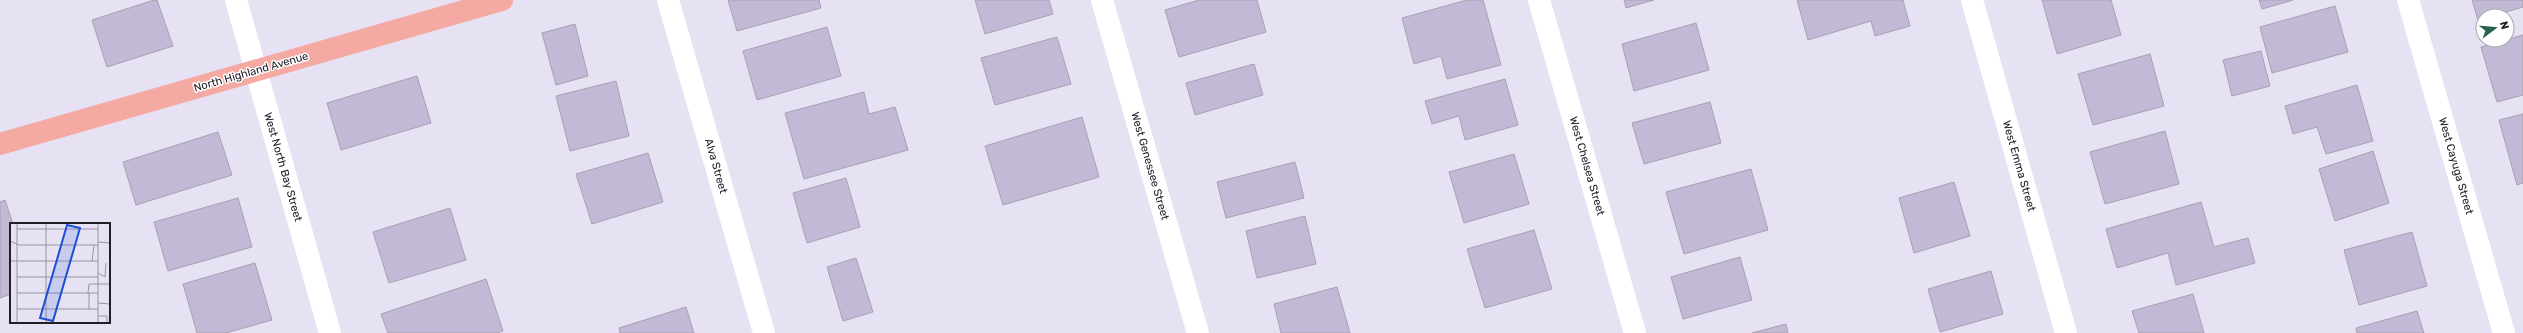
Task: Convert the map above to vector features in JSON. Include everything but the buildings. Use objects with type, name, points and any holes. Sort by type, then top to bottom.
[{"type":"main road","name":"North Highland Avenue","points":[[0,144],[502,0]]},
{"type":"street","name":"West North Bay Street","points":[[236,0],[330,333]]},
{"type":"street","name":"Alva Street","points":[[668,0],[764,333]]},
{"type":"street","name":"West Genessee Street","points":[[1102,0],[1198,333]]},
{"type":"street","name":"West Chelsea Street","points":[[1539,0],[1635,333]]},
{"type":"street","name":"West Emma Street","points":[[1972,0],[2066,333]]},
{"type":"street","name":"West Cayuga Street","points":[[2408,0],[2504,333]]}]
